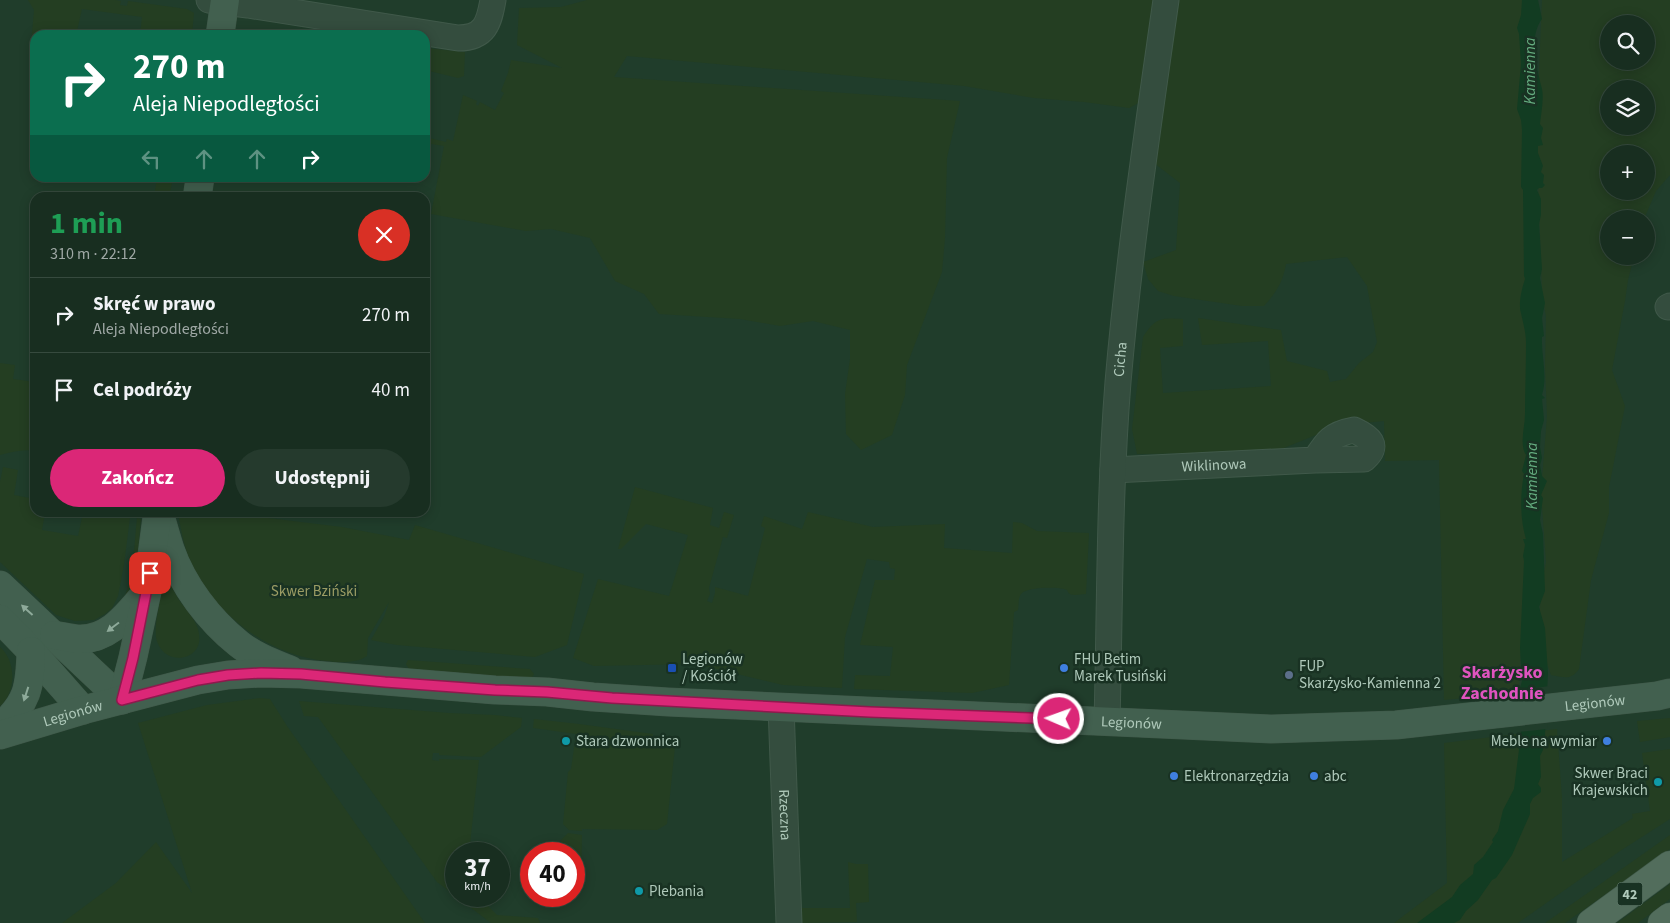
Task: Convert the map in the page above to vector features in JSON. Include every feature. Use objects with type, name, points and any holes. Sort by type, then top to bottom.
[{"type":"main road","name":"42","points":[[1590,923],[1670,865]]},
{"type":"main road","points":[[1662,923],[1670,917]]},
{"type":"street","points":[[430,34],[469,38],[486,28],[490,20],[493,0]]},
{"type":"street","name":"Cicha","points":[[1107,721],[1112,470],[1118,382],[1143,165],[1166,0]]},
{"type":"street","points":[[220,30],[219,1],[406,30]]},
{"type":"street","name":"Wiklinowa","points":[[1112,470],[1315,460]]},
{"type":"street","points":[[0,585],[122,700],[147,592],[158,517]]},
{"type":"street","points":[[161,517],[171,550],[187,585],[208,615],[239,644],[265,659],[301,674]]},
{"type":"street","points":[[54,635],[78,639],[99,636],[113,629],[147,592]]},
{"type":"street","points":[[0,619],[83,710]]},
{"type":"street","points":[[0,727],[23,702],[31,676],[31,652]]},
{"type":"street","name":"Legionów","points":[[0,735],[83,710],[198,680],[228,675],[261,673],[301,674],[593,697],[1271,729],[1396,725],[1670,693]]},
{"type":"street","name":"Rzeczna","points":[[781,707],[789,923]]},
{"type":"green space","points":[[28,0],[115,0],[121,1],[120,5],[127,6],[128,1],[187,9],[194,13],[192,30],[141,30],[142,17],[82,9],[77,30],[32,30],[34,10]]},
{"type":"green space","points":[[587,0],[1158,0],[1142,101],[1129,108],[1034,98],[964,86],[627,56],[614,77],[960,101],[947,158],[945,238],[942,272],[907,365],[905,395],[892,435],[861,450],[846,434],[845,394],[850,359],[850,330],[813,321],[780,326],[740,319],[659,314],[644,294],[615,281],[590,238],[551,229],[526,231],[431,214],[444,146],[430,144],[430,138],[446,142],[447,139],[453,141],[463,95],[477,101],[476,104],[478,106],[480,102],[495,110],[504,93],[501,91],[511,60],[562,68],[517,45],[519,8],[561,7]]},
{"type":"green space","points":[[1176,0],[1524,0],[1529,463],[1519,693],[1444,700],[1439,460],[1385,461],[1384,421],[1363,423],[1316,435],[1274,452],[1137,454],[1132,429],[1143,337],[1160,320],[1183,319],[1183,346],[1160,348],[1163,393],[1271,386],[1268,341],[1202,345],[1198,318],[1281,330],[1287,361],[1327,371],[1330,382],[1346,379],[1359,363],[1373,352],[1377,342],[1367,286],[1347,257],[1286,264],[1278,287],[1264,306],[1242,306],[1174,296],[1158,291],[1148,279],[1143,262],[1176,250],[1180,183],[1154,163]]},
{"type":"green space","points":[[1542,0],[1670,0],[1670,175],[1655,193],[1655,145],[1600,145],[1600,200],[1652,200],[1648,210],[1600,210],[1600,265],[1632,265],[1612,370],[1625,406],[1609,487],[1609,513],[1591,580],[1579,669],[1570,677],[1551,675],[1543,653],[1539,629],[1541,587],[1546,562],[1541,492],[1547,416],[1546,317],[1542,291],[1538,179],[1538,94]]},
{"type":"green space","points":[[430,48],[465,52],[464,76],[458,78],[430,71]]},
{"type":"green space","points":[[156,182],[172,182],[170,192],[155,192]]},
{"type":"green space","points":[[0,363],[15,365],[13,379],[30,381],[30,450],[0,455]]},
{"type":"green space","points":[[3,467],[18,470],[14,495],[30,498],[30,517],[44,517],[42,530],[78,536],[82,517],[130,517],[118,596],[112,608],[105,614],[94,620],[75,621],[56,615],[0,562],[0,482]]},
{"type":"green space","points":[[635,487],[713,508],[710,525],[719,528],[724,512],[734,515],[727,538],[723,537],[709,588],[710,594],[707,601],[712,603],[715,587],[748,596],[765,528],[761,526],[764,516],[802,529],[808,512],[873,527],[945,524],[944,548],[1012,553],[1013,522],[1022,523],[1037,531],[1089,533],[1086,594],[1072,595],[1066,589],[1048,588],[1029,590],[1021,594],[1018,610],[1014,612],[1009,685],[972,693],[854,689],[855,675],[890,676],[893,647],[860,645],[875,580],[894,580],[895,569],[890,568],[889,562],[867,559],[845,637],[842,688],[783,685],[695,664],[594,666],[573,658],[598,579],[669,596],[688,535],[646,524],[621,549],[618,549]]},
{"type":"green space","name":"Skwer Bziński","points":[[179,517],[261,517],[342,527],[409,540],[415,525],[584,574],[567,645],[535,657],[397,645],[371,640],[384,617],[389,602],[368,638],[367,656],[363,659],[347,662],[326,661],[305,658],[285,651],[248,631],[231,617],[216,602],[193,568]]},
{"type":"green space","points":[[137,518],[141,519],[136,569],[127,601],[119,615],[107,625],[85,632],[70,631],[50,624],[50,620],[72,628],[95,627],[108,621],[118,610],[130,581]]},
{"type":"green space","points":[[164,572],[179,600],[194,621],[199,634],[199,643],[195,651],[181,658],[166,654],[159,647],[156,637],[160,589]]},
{"type":"green space","points":[[0,647],[12,668],[12,684],[6,700],[0,706]]},
{"type":"green space","points":[[408,660],[530,669],[534,674],[531,679],[409,669],[406,664]]},
{"type":"green space","points":[[260,698],[270,699],[425,923],[62,923],[116,883],[156,842],[192,893],[138,723],[207,705]]},
{"type":"green space","points":[[299,701],[522,718],[521,727],[481,757],[433,753],[432,760],[479,760],[470,842],[445,842],[445,888],[437,882],[318,717],[304,716]]},
{"type":"green space","points":[[1670,718],[1670,737],[1640,742],[1637,721]]},
{"type":"green space","points":[[534,719],[653,734],[652,740],[664,742],[665,736],[676,737],[667,824],[657,830],[569,830],[563,824],[568,772],[571,769],[576,734],[533,728]]},
{"type":"green space","points":[[1557,729],[1562,798],[1562,862],[1633,818],[1632,814],[1650,811],[1642,753],[1670,749],[1670,819],[1620,851],[1518,923],[1394,923],[1447,883],[1444,743]]},
{"type":"green space","points":[[568,833],[582,835],[582,842],[561,842]]},
{"type":"green space","points":[[1670,835],[1670,849],[1565,923],[1545,923]]},
{"type":"green space","points":[[848,862],[868,864],[869,902],[856,903],[857,922],[800,923],[800,908],[850,908]]},
{"type":"green space","points":[[1670,884],[1670,899],[1638,923],[1617,923]]},
{"type":"green space","points":[[470,907],[489,907],[497,915],[538,918],[540,923],[491,923]]},
{"type":"water","name":"Kamienna","points":[[1522,0],[1538,0],[1542,19],[1535,35],[1536,63],[1543,97],[1540,124],[1543,128],[1541,138],[1543,145],[1538,146],[1538,153],[1543,166],[1541,172],[1544,175],[1543,183],[1545,185],[1537,190],[1541,199],[1539,224],[1542,269],[1540,278],[1545,303],[1542,318],[1544,388],[1542,395],[1545,398],[1542,399],[1544,420],[1541,431],[1540,447],[1542,458],[1540,465],[1542,476],[1547,481],[1541,495],[1543,498],[1540,520],[1543,534],[1545,591],[1539,607],[1545,628],[1548,673],[1545,735],[1543,750],[1540,756],[1541,777],[1538,784],[1541,792],[1533,798],[1530,804],[1530,814],[1512,855],[1496,878],[1492,880],[1478,900],[1466,911],[1460,920],[1454,923],[1417,923],[1452,897],[1460,885],[1473,874],[1474,865],[1483,857],[1493,842],[1492,840],[1498,831],[1503,810],[1514,789],[1521,734],[1520,688],[1522,681],[1520,648],[1525,545],[1523,539],[1526,539],[1521,498],[1524,474],[1522,471],[1526,455],[1523,441],[1526,343],[1520,309],[1525,279],[1523,190],[1521,187],[1522,130],[1517,109],[1521,64],[1517,28],[1521,15]]},
{"type":"pier","points":[[1550,686],[1547,729],[1518,732],[1518,690]]},
{"type":"place","name":"Legionów / Kościół","points":[[672,668]]},
{"type":"place","name":"FHU Betim Marek Tusiński","points":[[1064,668]]},
{"type":"place","name":"FUP Skarżysko-Kamienna 2","points":[[1289,675]]},
{"type":"place","name":"Stara dzwonnica","points":[[566,741]]},
{"type":"place","name":"Meble na wymiar","points":[[1607,741]]},
{"type":"place","name":"Elektronarzędzia","points":[[1174,776]]},
{"type":"place","name":"abc","points":[[1314,776]]},
{"type":"place","name":"Skwer Braci Krajewskich","points":[[1658,782]]},
{"type":"place","name":"Plebania","points":[[639,891]]},
{"type":"district","name":"Skarżysko Zachodnie","points":[[1502,682]]},
{"type":"route","points":[[150,573],[133,658],[122,700],[198,680],[228,675],[261,673],[301,674],[593,697],[870,712],[1059,719]]}]
